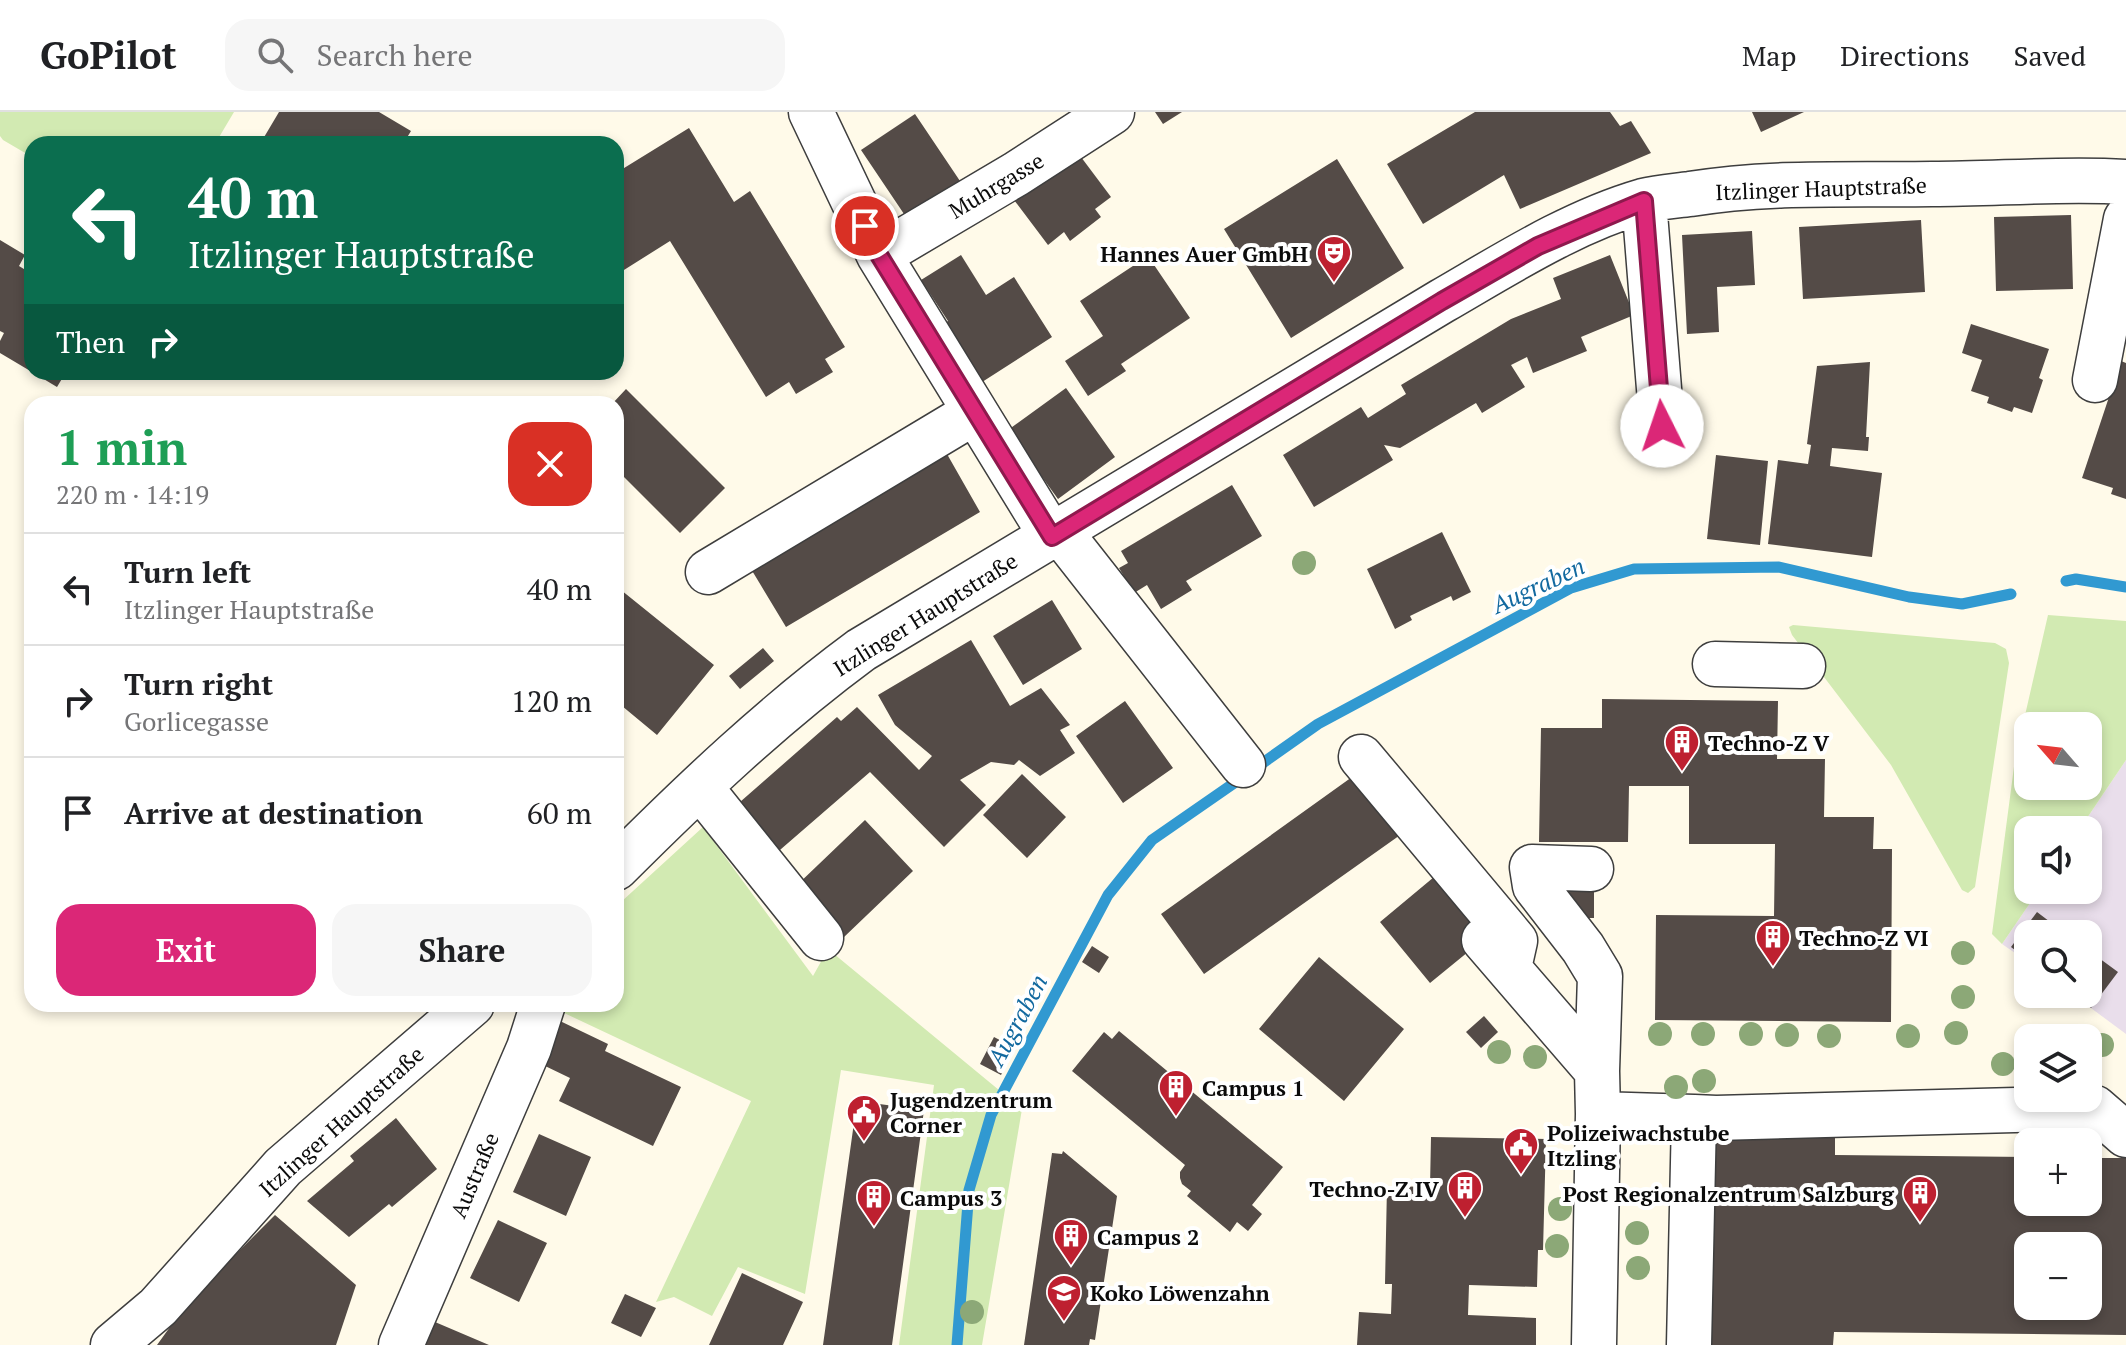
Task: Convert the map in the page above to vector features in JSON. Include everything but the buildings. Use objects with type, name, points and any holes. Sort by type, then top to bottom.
[{"type":"street","points":[[811,112],[879,255],[975,412],[1056,535],[1243,765]]},
{"type":"street","name":"Muhrgasse","points":[[879,255],[1016,174],[1112,112]]},
{"type":"street","name":"Itzlinger Hauptstraße","points":[[624,860],[803,693],[861,650],[1538,246],[1644,201],[1713,190],[1792,185],[2077,179],[2126,182]]},
{"type":"street","points":[[1644,201],[1662,426]]},
{"type":"street","points":[[2095,380],[2126,219]]},
{"type":"street","points":[[708,572],[975,412]]},
{"type":"street","points":[[1715,664],[1803,666]]},
{"type":"street","points":[[1361,757],[1515,941],[1497,955],[1597,1071]]},
{"type":"street","points":[[700,787],[821,938]]},
{"type":"street","points":[[1591,869],[1532,867],[1535,886],[1583,948],[1600,976],[1594,1345]]},
{"type":"street","name":"Itzlinger Hauptstraße","points":[[113,1345],[158,1307],[283,1167],[463,1012]]},
{"type":"street","name":"Austraße","points":[[401,1345],[529,1048],[540,1012]]},
{"type":"street","points":[[1598,1114],[1716,1118],[2095,1108],[2126,1135]]},
{"type":"street","points":[[1689,1345],[1694,1117]]},
{"type":"shaded area","points":[[2126,760],[2126,1034],[2091,1008],[2102,1008],[2102,920],[2018,920],[2029,904],[2102,904],[2102,816],[2088,816]]},
{"type":"shaded area","points":[[2014,926],[2014,952],[2002,944]]},
{"type":"green space","points":[[0,112],[234,112],[220,136],[24,136],[24,152],[0,136]]},
{"type":"green space","points":[[2048,615],[2126,621],[2126,760],[2102,796],[2102,712],[2026,712]]},
{"type":"green space","points":[[1789,627],[1995,643],[2006,649],[2009,663],[1975,887],[1968,893],[1962,890],[1891,765],[1792,635]]},
{"type":"green space","points":[[2014,767],[2014,800],[2099,800],[2088,816],[2014,816],[2014,904],[2029,904],[2018,920],[2014,920],[2014,926],[2002,944],[1992,934]]},
{"type":"green space","points":[[703,827],[813,976],[828,949],[1022,1109],[982,1345],[899,1345],[934,1085],[841,1070],[805,1294],[738,1267],[712,1316],[674,1297],[656,1302],[751,1101],[562,1012],[624,1012],[624,899]]},
{"type":"waterway","name":"Augraben","points":[[1257,767],[1318,724],[1571,588],[1634,569],[1779,567],[1909,597],[1962,604],[2011,594]]},
{"type":"waterway","points":[[2066,581],[2076,579],[2126,587]]},
{"type":"waterway","name":"Augraben","points":[[957,1345],[969,1190],[991,1115],[1108,895],[1152,840],[1240,779]]},
{"type":"place","name":"Hannes Auer GmbH","points":[[1334,284]]},
{"type":"place","name":"Techno-Z V","points":[[1682,773]]},
{"type":"place","name":"Techno-Z VI","points":[[1773,968]]},
{"type":"place","name":"Campus 1","points":[[1176,1118]]},
{"type":"place","name":"Jugendzentrum Corner","points":[[864,1143]]},
{"type":"place","name":"Polizeiwachstube Itzling","points":[[1521,1176]]},
{"type":"place","name":"Techno-Z IV","points":[[1465,1219]]},
{"type":"place","name":"Post Regionalzentrum Salzburg","points":[[1920,1224]]},
{"type":"place","name":"Campus 3","points":[[874,1228]]},
{"type":"place","name":"Campus 2","points":[[1071,1267]]},
{"type":"place","name":"Koko Löwenzahn","points":[[1064,1323]]},
{"type":"route","points":[[865,226],[879,255],[1052,537],[1538,246],[1644,201],[1662,426]]}]
